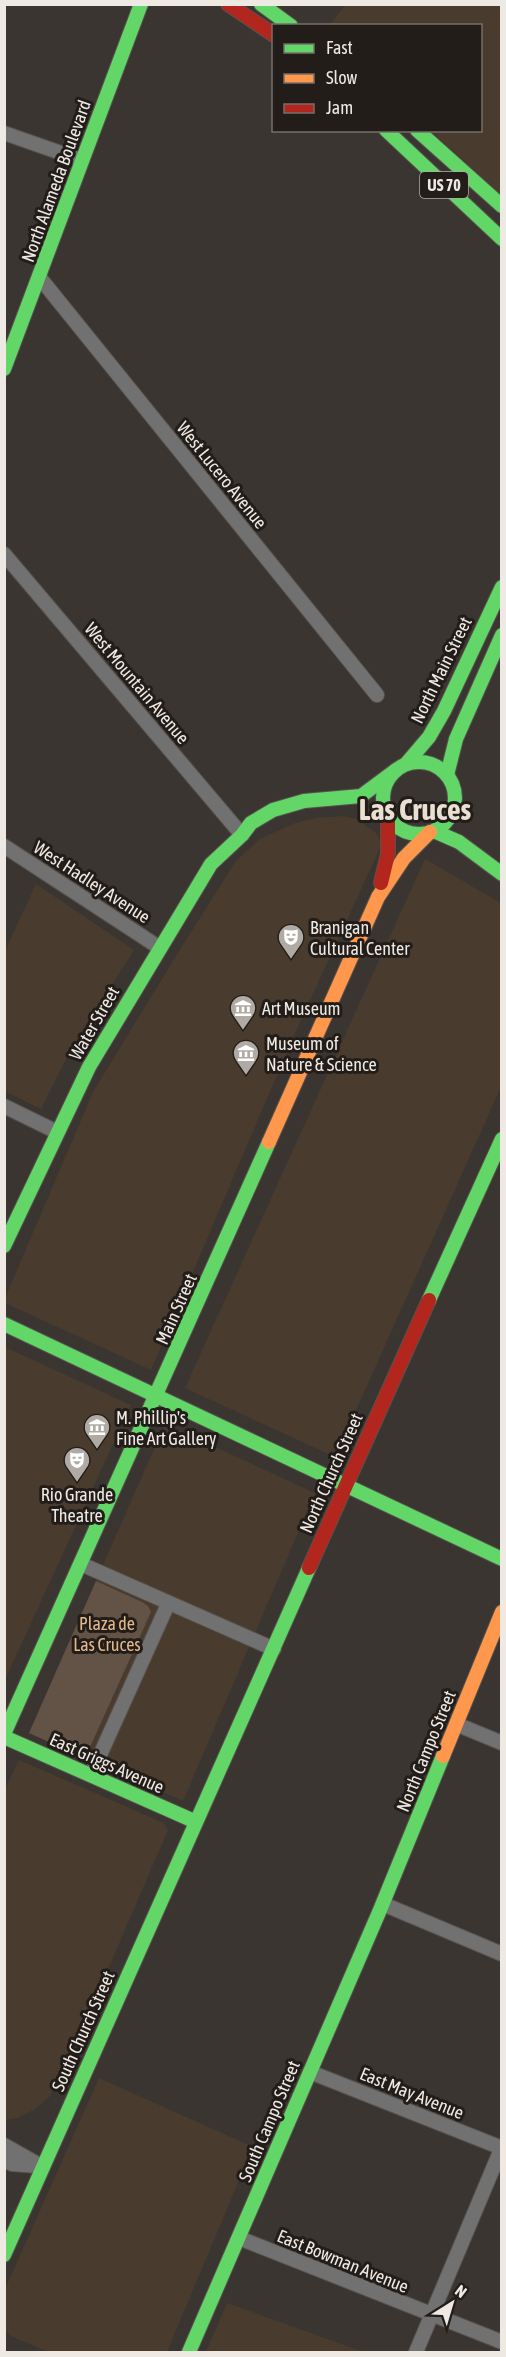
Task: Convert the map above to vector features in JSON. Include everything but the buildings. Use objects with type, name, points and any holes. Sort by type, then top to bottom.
[{"type":"street","name":"North Alameda Boulevard","points":[[5,366],[40,278],[81,160],[141,4]]},
{"type":"street","points":[[228,4],[272,34]]},
{"type":"street","points":[[261,4],[288,24]]},
{"type":"street","name":"US 70","points":[[388,132],[501,239]]},
{"type":"street","name":"US 70","points":[[419,132],[501,206]]},
{"type":"street","points":[[4,133],[81,160]]},
{"type":"street","name":"West Lucero Avenue","points":[[40,278],[377,695]]},
{"type":"street","name":"West Mountain Avenue","points":[[4,554],[242,835]]},
{"type":"street","name":"North Main Street","points":[[401,767],[429,736],[444,711],[501,587]]},
{"type":"street","points":[[447,775],[456,739],[501,635]]},
{"type":"street","points":[[501,863],[467,834],[459,819],[453,785],[447,775],[428,763],[417,762],[401,767],[388,778],[384,789],[387,813],[400,828],[410,833],[432,832],[459,842],[501,874]]},
{"type":"street","name":"Water Street","points":[[4,1246],[99,1048],[211,864],[242,835],[250,823],[273,810],[304,801],[361,796],[401,767]]},
{"type":"street","points":[[432,832],[449,818],[456,803]]},
{"type":"street","name":"Water Street","points":[[242,835],[254,832],[274,819],[310,808],[362,805],[387,813]]},
{"type":"street","name":"Main Street","points":[[378,897],[388,854],[387,813]]},
{"type":"street","name":"Main Street","points":[[4,1736],[378,897],[404,858],[432,832]]},
{"type":"street","name":"West Hadley Avenue","points":[[4,846],[160,948]]},
{"type":"street","points":[[4,1107],[57,1132]]},
{"type":"street","name":"North Church Street","points":[[194,1821],[274,1649],[501,1139]]},
{"type":"street","points":[[4,1324],[501,1559]]},
{"type":"street","points":[[81,1564],[274,1649]]},
{"type":"street","points":[[91,1775],[168,1604]]},
{"type":"street","name":"North Campo Street","points":[[383,1904],[501,1612]]},
{"type":"street","points":[[456,1724],[501,1743]]},
{"type":"street","name":"East Griggs Avenue","points":[[4,1736],[194,1821]]},
{"type":"street","name":"South Church Street","points":[[4,2255],[194,1821]]},
{"type":"street","points":[[383,1904],[501,1954]]},
{"type":"street","name":"South Campo Street","points":[[189,2352],[383,1904]]},
{"type":"street","name":"East May Avenue","points":[[310,2072],[501,2148]]},
{"type":"street","points":[[4,2145],[43,2167]]},
{"type":"street","points":[[416,2352],[501,2148]]},
{"type":"street","points":[[4,2160],[43,2167]]},
{"type":"street","name":"East Bowman Avenue","points":[[238,2238],[501,2342]]},
{"type":"shaded area","points":[[345,5],[501,5],[501,194],[432,132],[482,132],[482,24],[331,24]]},
{"type":"shaded area","points":[[343,816],[357,819],[376,833],[382,844],[295,1033],[151,1370],[5,1303],[5,1298],[93,1092],[236,861],[260,839],[295,823],[316,818]]},
{"type":"shaded area","points":[[425,859],[501,903],[501,1087],[335,1457],[185,1388]]},
{"type":"shaded area","points":[[36,884],[134,950],[71,1049],[41,1109],[4,1091],[5,951]]},
{"type":"shaded area","points":[[5,1347],[131,1405],[5,1680]]},
{"type":"shaded area","points":[[165,1424],[315,1493],[183,1801],[29,1733]]},
{"type":"shaded area","points":[[19,1760],[164,1823],[168,1830],[62,2076],[49,2097],[35,2109],[17,2118],[5,2120],[4,1791]]},
{"type":"shaded area","points":[[99,2078],[253,2147],[167,2352],[49,2352],[13,2337],[5,2331],[5,2289]]},
{"type":"shaded area","points":[[227,2303],[364,2352],[206,2352]]},
{"type":"green space","name":"Plaza de Las Cruces","points":[[96,1581],[142,1602],[151,1612],[85,1758],[29,1733]]},
{"type":"traffic: fast","points":[[4,369],[141,4]]},
{"type":"traffic: fast","points":[[261,4],[288,24]]},
{"type":"traffic: fast","points":[[388,132],[502,239]]},
{"type":"traffic: fast","points":[[419,132],[502,206]]},
{"type":"traffic: fast","points":[[406,764],[429,737],[444,711],[502,587]]},
{"type":"traffic: fast","points":[[447,775],[456,739],[502,635]]},
{"type":"traffic: fast","points":[[419,762],[439,768],[449,778],[455,798],[449,818],[439,828],[419,834],[399,828],[389,818],[383,798],[389,778],[399,768],[419,762]]},
{"type":"traffic: fast","points":[[4,1246],[89,1067],[211,864],[242,835],[251,823],[273,810],[304,801],[361,796],[396,770]]},
{"type":"traffic: fast","points":[[434,831],[459,842],[502,874]]},
{"type":"traffic: fast","points":[[429,1300],[502,1139]]},
{"type":"traffic: fast","points":[[4,1734],[269,1142]]},
{"type":"traffic: fast","points":[[4,1324],[502,1559]]},
{"type":"traffic: fast","points":[[4,2255],[309,1568]]},
{"type":"traffic: fast","points":[[4,1737],[194,1821]]},
{"type":"traffic: fast","points":[[189,2352],[380,1910],[443,1756]]},
{"type":"traffic: slow","points":[[269,1142],[378,897],[404,858],[430,832]]},
{"type":"traffic: slow","points":[[443,1756],[502,1612]]},
{"type":"traffic: jam","points":[[228,4],[272,34]]},
{"type":"traffic: jam","points":[[381,883],[388,854],[388,816]]},
{"type":"traffic: jam","points":[[309,1568],[429,1300]]},
{"type":"place","name":"Branigan Cultural Center","points":[[291,960]]},
{"type":"place","name":"Art Museum","points":[[243,1031]]},
{"type":"place","name":"Museum of Nature & Science","points":[[246,1076]]},
{"type":"place","name":"M. Phillip's Fine Art Gallery","points":[[97,1450]]},
{"type":"place","name":"Rio Grande Theatre","points":[[77,1483]]},
{"type":"district","name":"Las Cruces","points":[[415,809]]}]
